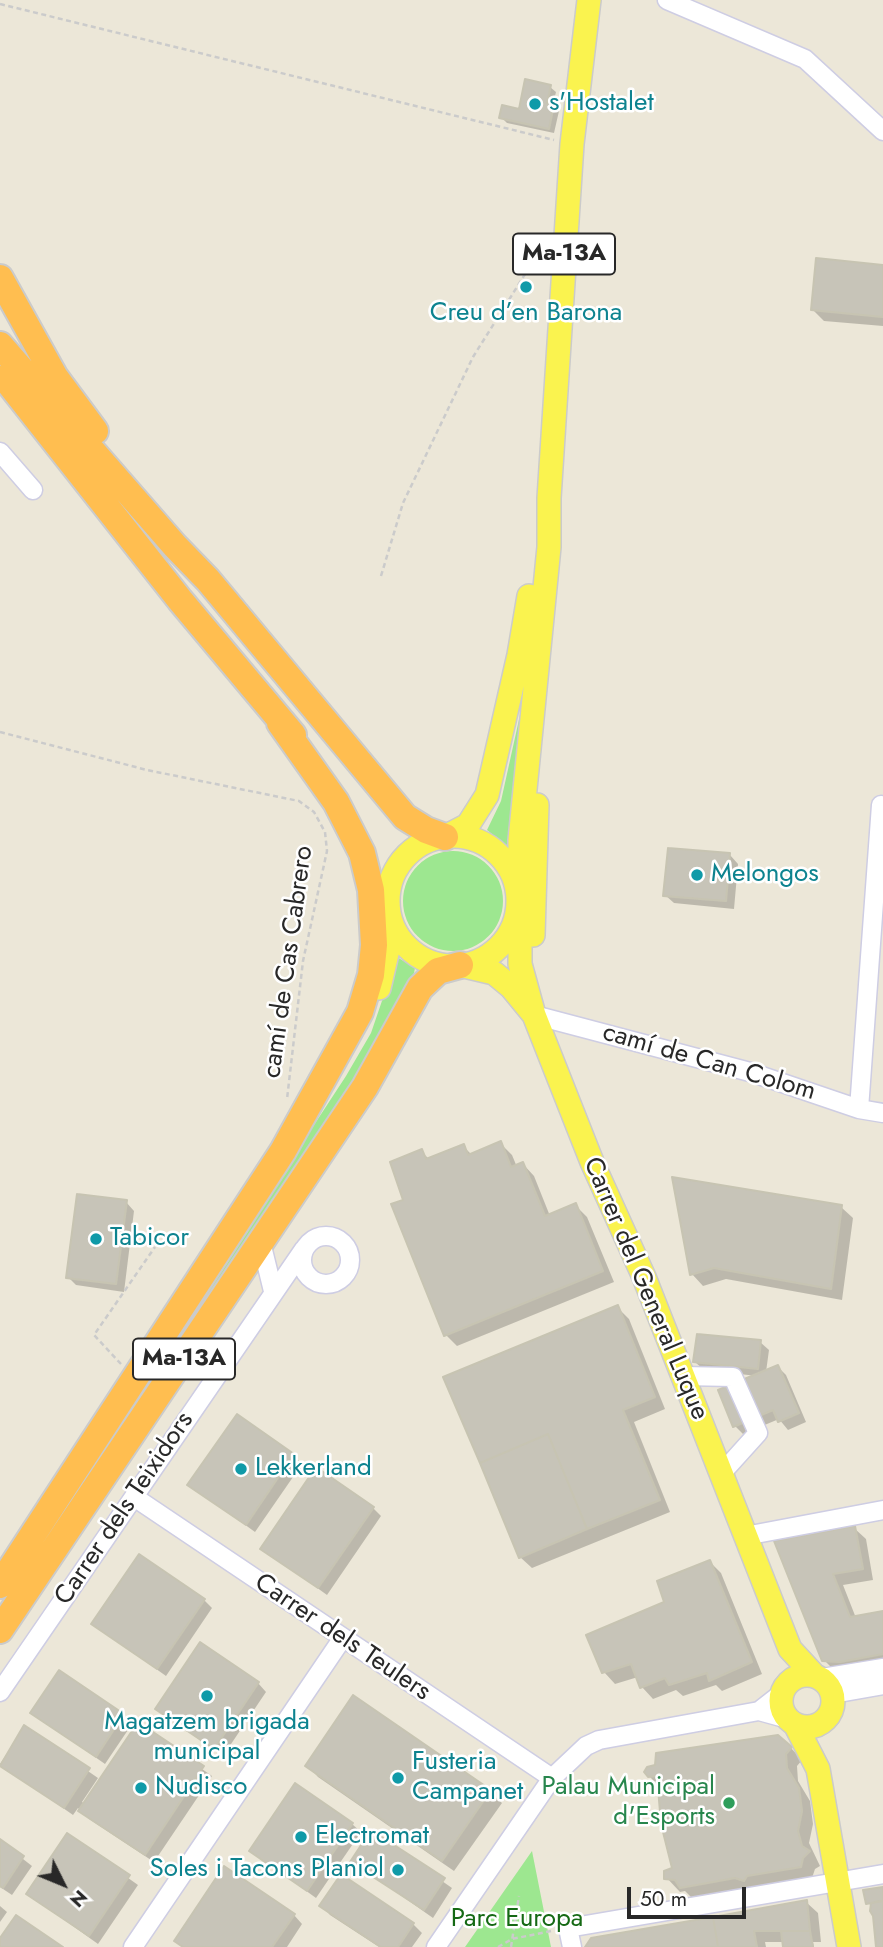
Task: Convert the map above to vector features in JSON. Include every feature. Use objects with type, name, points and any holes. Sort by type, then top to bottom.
[{"type":"highway","points":[[0,278],[28,332],[67,395],[183,542],[208,580]]},
{"type":"highway","points":[[0,345],[175,547],[208,580],[405,817],[426,830],[445,837]]},
{"type":"highway","points":[[0,371],[280,723],[350,824],[362,853],[374,913],[371,975],[360,1012],[292,1136]]},
{"type":"highway","points":[[0,396],[180,600]]},
{"type":"highway","points":[[280,723],[313,755],[361,818],[381,861],[389,903]]},
{"type":"highway","name":"Ma-13A","points":[[0,1630],[365,1087],[421,988],[438,971],[460,965]]},
{"type":"highway","name":"Ma-13A","points":[[0,1585],[292,1136]]},
{"type":"main road","name":"Ma-13A","points":[[460,965],[485,957],[499,946],[510,932],[518,905],[530,726],[549,547],[549,498],[572,144],[588,6]]},
{"type":"main road","name":"Ma-13A","points":[[292,1136],[335,1077],[365,1028],[383,975],[389,945],[389,903],[393,876],[410,852],[426,842],[445,837],[468,825],[487,795],[519,655],[536,544],[549,498]]},
{"type":"main road","points":[[534,1015],[533,922],[539,748],[553,580],[549,547]]},
{"type":"main road","points":[[445,837],[471,838],[495,852],[512,876],[518,905],[520,964],[534,1015]]},
{"type":"main road","points":[[389,903],[399,937],[411,950],[434,963],[460,965]]},
{"type":"main road","name":"Carrer del General Luque","points":[[460,965],[494,974],[511,988],[534,1015],[583,1140],[644,1277],[790,1649],[826,1694]]},
{"type":"main road","points":[[790,1649],[781,1707],[818,1769]]},
{"type":"main road","points":[[783,1690],[797,1676],[826,1694]]},
{"type":"main road","points":[[791,1721],[815,1726],[826,1694]]},
{"type":"main road","points":[[826,1694],[818,1769],[849,1947]]},
{"type":"street","points":[[667,0],[805,59],[883,131]]},
{"type":"street","points":[[0,452],[33,490]]},
{"type":"street","points":[[859,1109],[881,805]]},
{"type":"street","name":"camí de Can Colom","points":[[534,1015],[750,1072],[859,1109],[883,1113]]},
{"type":"street","points":[[261,1242],[273,1291],[296,1279],[316,1283],[332,1284],[345,1276],[351,1260],[346,1245],[332,1236],[315,1238],[304,1249],[305,1272],[316,1283]]},
{"type":"street","name":"Carrer dels Teixidors","points":[[0,1692],[304,1249]]},
{"type":"street","points":[[683,1376],[733,1377],[758,1433],[721,1474]]},
{"type":"street","name":"Carrer dels Teulers","points":[[134,1497],[552,1778]]},
{"type":"street","points":[[745,1536],[883,1510]]},
{"type":"street","points":[[133,1947],[342,1639]]},
{"type":"street","points":[[826,1694],[883,1668]]},
{"type":"street","points":[[826,1694],[883,1685]]},
{"type":"street","points":[[759,1711],[783,1690]]},
{"type":"street","points":[[826,1694],[883,1697]]},
{"type":"street","points":[[436,1947],[552,1778],[586,1746],[599,1740],[759,1711],[791,1721]]},
{"type":"street","points":[[572,1947],[568,1928],[883,1874]]},
{"type":"path","points":[[0,4],[572,144]]},
{"type":"path","points":[[381,576],[403,503],[472,358],[527,271],[538,261],[564,256]]},
{"type":"path","name":"camí de Cas Cabrero","points":[[0,732],[147,770],[299,801],[314,812],[325,832],[327,851],[303,961],[287,1100]]},
{"type":"path","points":[[135,1379],[94,1335],[155,1247]]},
{"type":"path","points":[[510,1947],[519,1896]]},
{"type":"path","points":[[498,1947],[512,1939],[568,1928]]},
{"type":"green space","points":[[522,706],[508,847],[487,830],[501,801]]},
{"type":"green space","points":[[453,851],[472,855],[489,865],[499,882],[503,901],[499,920],[489,937],[472,947],[453,951],[434,947],[417,937],[407,920],[403,901],[407,882],[417,865],[434,855]]},
{"type":"green space","points":[[397,957],[415,968],[414,973],[358,1077],[0,1611],[0,1605],[346,1076],[371,1033]]},
{"type":"green space","name":"Parc Europa","points":[[532,1851],[551,1947],[465,1947]]},
{"type":"building","name":"s'Hostalet","points":[[525,79],[551,85],[547,103],[554,104],[549,129],[499,118],[502,105],[519,109]]},
{"type":"building","points":[[816,258],[883,265],[883,317],[811,310]]},
{"type":"building","name":"Melongos","points":[[668,848],[730,853],[726,901],[663,896]]},
{"type":"building","points":[[501,1141],[511,1167],[523,1162],[545,1216],[576,1203],[603,1271],[444,1336],[391,1204],[403,1200],[390,1162],[422,1149],[426,1159],[464,1144],[468,1155]]},
{"type":"building","points":[[672,1177],[842,1205],[831,1289],[714,1268],[690,1275]]},
{"type":"building","name":"Tabicor","points":[[77,1194],[127,1200],[116,1284],[66,1278]]},
{"type":"building","points":[[618,1305],[655,1397],[623,1410],[660,1500],[587,1529],[548,1434],[480,1463],[443,1377]]},
{"type":"building","points":[[697,1334],[761,1340],[758,1369],[693,1362]]},
{"type":"building","points":[[778,1365],[799,1413],[778,1422],[773,1410],[733,1427],[718,1390]]},
{"type":"building","name":"Lekkerland","points":[[237,1414],[294,1454],[246,1525],[187,1485]]},
{"type":"building","points":[[548,1434],[587,1529],[519,1558],[480,1463]]},
{"type":"building","points":[[316,1467],[374,1507],[318,1588],[260,1549]]},
{"type":"building","points":[[855,1526],[863,1569],[833,1574],[850,1617],[883,1611],[883,1654],[840,1662],[822,1661],[774,1541]]},
{"type":"building","points":[[139,1554],[205,1599],[157,1669],[91,1624]]},
{"type":"building","points":[[710,1560],[752,1662],[709,1681],[707,1673],[669,1685],[665,1678],[640,1688],[631,1664],[602,1673],[586,1635],[664,1602],[657,1581]]},
{"type":"building","name":"Magatzem brigada municipal","points":[[200,1642],[259,1682],[214,1749],[155,1709]]},
{"type":"building","points":[[59,1670],[124,1714],[96,1757],[30,1713]]},
{"type":"building","name":"Fusteria Campanet","points":[[353,1695],[491,1790],[442,1861],[305,1766]]},
{"type":"building","name":"Nudisco","points":[[138,1722],[204,1766],[145,1855],[78,1811]]},
{"type":"building","points":[[24,1725],[90,1768],[64,1808],[0,1766]]},
{"type":"building","name":"Palau Municipal d'Esports","points":[[778,1735],[792,1747],[786,1754],[787,1768],[799,1788],[802,1811],[798,1831],[802,1846],[810,1851],[803,1858],[801,1867],[747,1876],[744,1881],[735,1878],[680,1888],[675,1880],[664,1879],[664,1871],[672,1868],[661,1824],[657,1776],[648,1777],[644,1772],[647,1767],[655,1765],[656,1753]]},
{"type":"building","name":"Electromat","points":[[295,1783],[353,1823],[307,1891],[249,1851]]},
{"type":"building","name":"Soles i Tacons Planiol","points":[[371,1830],[445,1878],[424,1910],[350,1862]]},
{"type":"building","points":[[67,1833],[130,1875],[89,1936],[26,1894]]},
{"type":"building","points":[[0,1839],[24,1856],[3,1888],[0,1886]]},
{"type":"building","points":[[224,1866],[295,1914],[272,1947],[183,1947],[174,1941]]},
{"type":"building","points":[[341,1874],[414,1923],[398,1947],[381,1947],[319,1906]]},
{"type":"building","points":[[883,1887],[883,1901],[866,1904],[863,1890]]},
{"type":"building","points":[[807,1900],[810,1931],[754,1931],[757,1947],[718,1947],[713,1917]]},
{"type":"building","points":[[883,1901],[883,1947],[876,1947],[873,1916],[870,1911],[871,1903]]},
{"type":"building","points":[[16,1915],[63,1947],[0,1947],[0,1938]]},
{"type":"building","points":[[713,1917],[718,1947],[585,1947],[591,1938]]},
{"type":"building","points":[[781,1931],[810,1931],[813,1947],[783,1947]]},
{"type":"place","name":"s'Hostalet","points":[[535,104]]},
{"type":"place","name":"Creu d’en Barona","points":[[526,287]]},
{"type":"place","name":"Melongos","points":[[697,875]]},
{"type":"place","name":"Tabicor","points":[[96,1239]]},
{"type":"place","name":"Lekkerland","points":[[241,1469]]},
{"type":"place","name":"Magatzem brigada municipal","points":[[207,1696]]},
{"type":"place","name":"Fusteria Campanet","points":[[398,1778]]},
{"type":"place","name":"Nudisco","points":[[141,1788]]},
{"type":"place","name":"Palau Municipal d'Esports","points":[[729,1803]]},
{"type":"place","name":"Electromat","points":[[301,1837]]},
{"type":"place","name":"Soles i Tacons Planiol","points":[[398,1870]]}]
